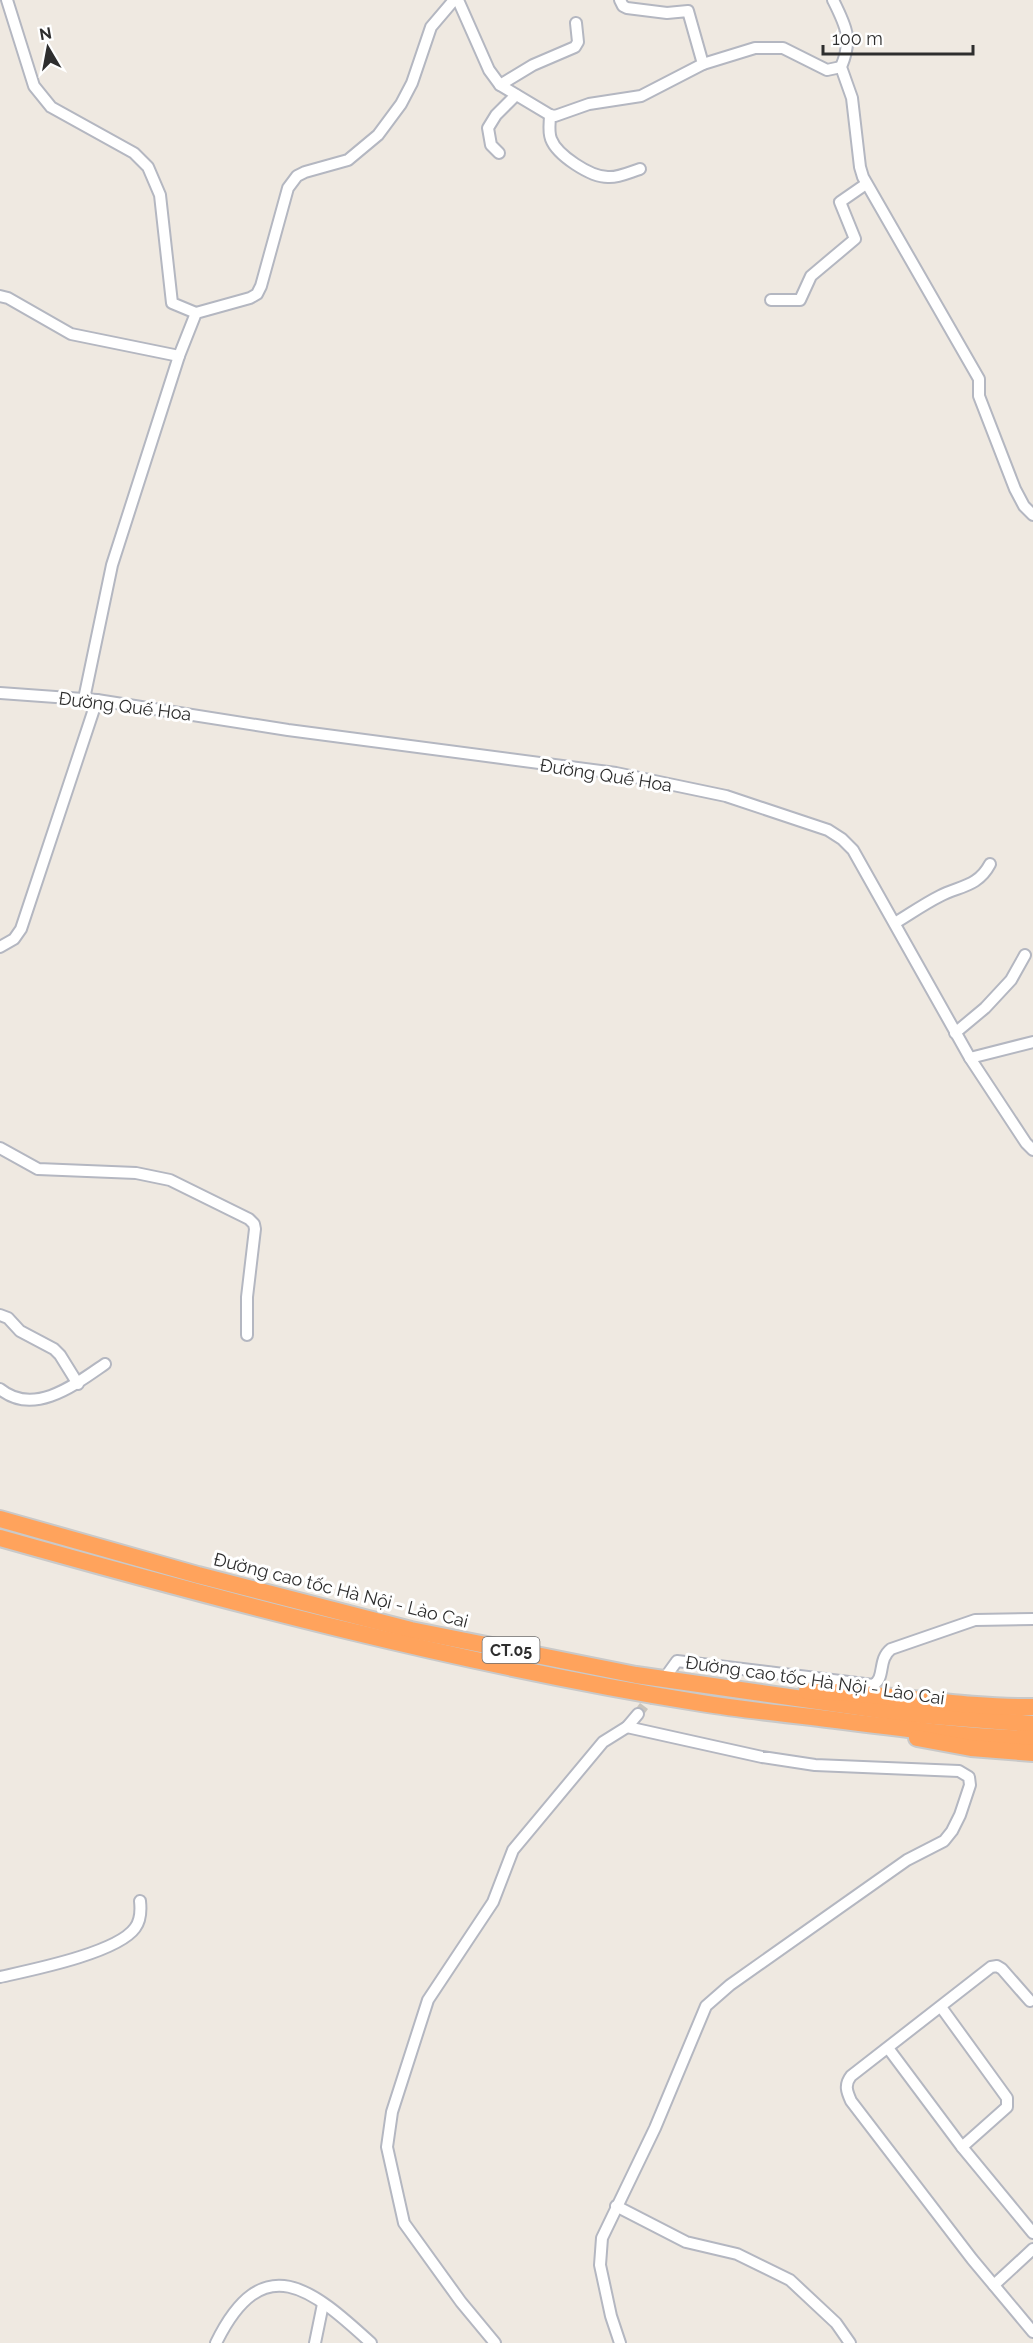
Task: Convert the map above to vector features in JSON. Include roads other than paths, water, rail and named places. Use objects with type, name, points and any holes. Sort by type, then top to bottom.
[{"type":"highway","name":"Đường cao tốc Hà Nội - Lào Cai","points":[[0,1520],[198,1575],[411,1630],[636,1675],[908,1714],[1033,1724]]},
{"type":"highway","name":"Đường cao tốc Hà Nội - Lào Cai","points":[[0,1538],[192,1591],[408,1646],[703,1704],[843,1721],[1033,1739]]},
{"type":"highway","points":[[733,1690],[834,1691],[948,1704],[1033,1707]]},
{"type":"highway","points":[[843,1721],[950,1745],[1033,1753]]},
{"type":"street","points":[[7,0],[34,86],[51,107],[134,153],[148,167],[160,195],[172,303],[196,313],[257,294],[288,188],[297,176],[305,172],[348,160],[378,135],[401,104],[412,83],[431,27],[456,0],[489,70],[500,85],[555,116],[589,104],[641,96],[703,64],[765,47],[783,48],[827,70],[841,67]]},
{"type":"street","points":[[620,0],[627,8],[668,13],[684,11],[689,14],[703,64]]},
{"type":"street","points":[[684,11],[689,0]]},
{"type":"street","points":[[833,0],[845,26],[848,39],[847,52],[841,67],[852,98],[860,167],[866,184],[979,379],[979,396],[1015,489],[1024,506],[1033,514]]},
{"type":"street","points":[[500,85],[533,65],[575,47],[578,42],[576,23]]},
{"type":"street","points":[[499,153],[491,145],[488,128],[496,115],[516,95]]},
{"type":"street","points":[[550,115],[552,140],[558,151],[570,160],[598,176],[606,177],[640,169]]},
{"type":"street","points":[[771,300],[800,300],[811,276],[855,239],[840,202],[866,184]]},
{"type":"street","points":[[0,296],[8,298],[71,334],[179,356]]},
{"type":"street","points":[[84,699],[112,565],[179,356],[196,313]]},
{"type":"street","name":"Đường Quế Hoa","points":[[0,693],[97,700],[288,730],[616,773],[726,796],[828,830],[853,850],[955,1033],[1026,1143],[1033,1150]]},
{"type":"street","points":[[0,947],[14,939],[21,929],[97,700]]},
{"type":"street","points":[[895,923],[937,897],[963,889],[979,878],[990,864]]},
{"type":"street","points":[[955,1033],[985,1008],[1011,980],[1025,955]]},
{"type":"street","points":[[970,1058],[1033,1042]]},
{"type":"street","points":[[0,1148],[38,1169],[136,1173],[170,1180],[249,1219],[255,1229],[247,1298],[247,1335]]},
{"type":"street","points":[[0,1315],[8,1318],[20,1331],[54,1349],[78,1384]]},
{"type":"street","points":[[0,1389],[18,1400],[39,1399],[78,1384],[105,1365]]},
{"type":"street","points":[[664,1679],[677,1660],[873,1685],[880,1678],[882,1660],[891,1649],[975,1620],[1033,1619]]},
{"type":"street","points":[[495,2343],[461,2302],[404,2223],[387,2147],[392,2112],[428,2000],[493,1902],[513,1850],[603,1742],[627,1727],[638,1714]]},
{"type":"street","points":[[621,2343],[611,2316],[599,2259],[602,2238],[655,2128],[709,2003],[730,1985],[907,1860],[944,1841],[956,1824],[970,1785],[969,1777],[959,1771],[815,1766],[762,1757],[627,1727]]},
{"type":"street","points":[[0,1977],[65,1961],[120,1941],[136,1926],[139,1919],[140,1901]]},
{"type":"street","points":[[1030,2001],[1008,1974],[997,1966],[981,1972],[848,2080],[846,2090],[915,2185],[1033,2332]]},
{"type":"street","points":[[940,2007],[1007,2098],[1007,2107],[962,2147]]},
{"type":"street","points":[[888,2048],[962,2147],[1033,2233]]},
{"type":"street","points":[[616,2206],[686,2242],[737,2254],[790,2280],[836,2323],[850,2343]]},
{"type":"street","points":[[994,2285],[1033,2249]]},
{"type":"street","points":[[218,2342],[234,2313],[248,2296],[273,2286],[291,2286],[323,2304],[371,2343]]},
{"type":"street","points":[[315,2343],[323,2304]]},
{"type":"tunnel","points":[[638,1714],[656,1690]]}]
